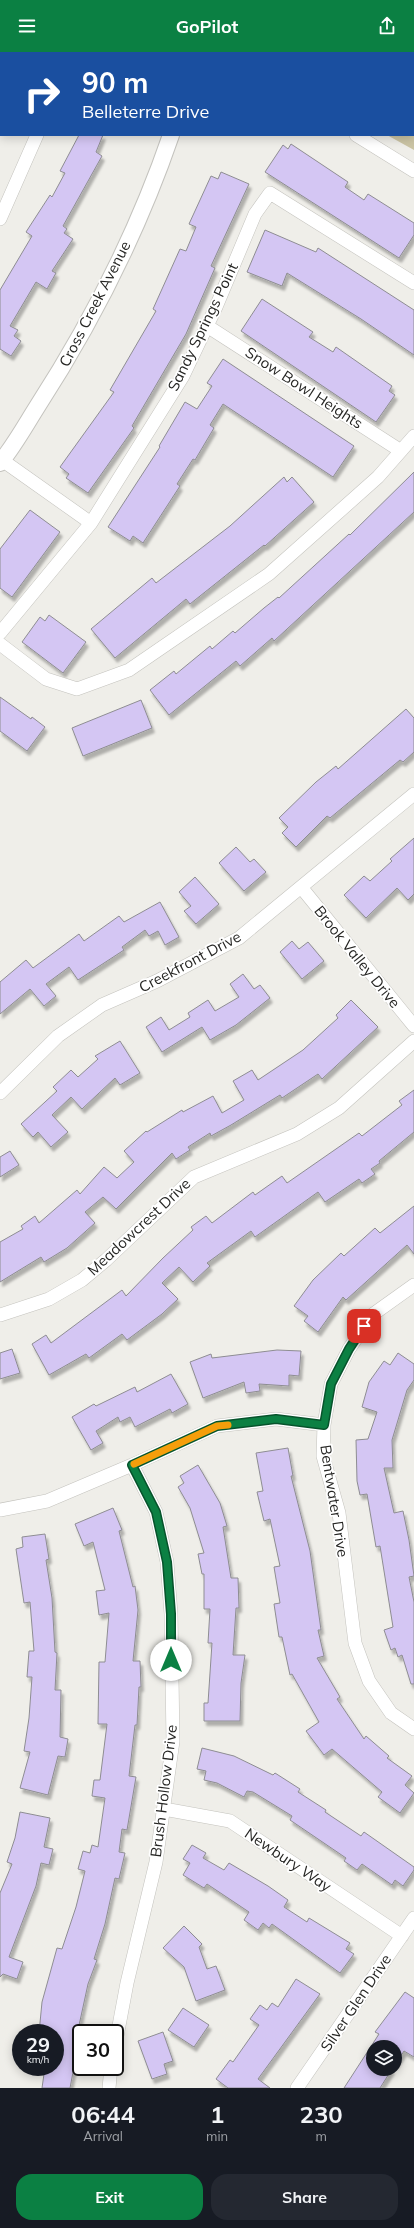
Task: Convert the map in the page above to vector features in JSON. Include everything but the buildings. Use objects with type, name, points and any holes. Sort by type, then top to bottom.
[{"type":"street","points":[[0,219],[37,136]]},
{"type":"street","name":"Cross Creek Avenue","points":[[1,462],[59,372],[110,282],[157,176],[171,136]]},
{"type":"street","points":[[358,136],[414,171]]},
{"type":"street","name":"Sandy Springs Point","points":[[0,633],[91,523],[183,376],[207,326],[255,214],[270,193],[413,279]]},
{"type":"street","name":"Snow Bowl Heights","points":[[207,326],[401,451]]},
{"type":"street","points":[[0,644],[46,679],[77,689],[129,670],[269,574],[378,477],[414,436]]},
{"type":"street","points":[[1,462],[91,523]]},
{"type":"street","name":"Creekfront Drive","points":[[0,1093],[58,1036],[102,1005],[157,981],[239,938],[414,794]]},
{"type":"street","name":"Brook Valley Drive","points":[[301,887],[414,1026]]},
{"type":"street","name":"Meadowcrest Drive","points":[[0,1315],[49,1299],[82,1280],[106,1260],[194,1176],[297,1134],[338,1108],[414,1042]]},
{"type":"street","name":"Bentwater Drive","points":[[414,1285],[372,1315],[349,1349],[331,1384],[324,1425],[324,1456],[339,1513],[355,1643],[369,1681],[391,1713],[414,1729]]},
{"type":"street","points":[[0,1510],[47,1501],[132,1465],[217,1426],[276,1419],[324,1425]]},
{"type":"street","name":"Brush Hollow Drive","points":[[119,2024],[126,1983],[156,1862],[173,1741],[171,1614],[167,1562],[156,1512],[132,1465]]},
{"type":"street","name":"Newbury Way","points":[[164,1809],[230,1821],[402,1936]]},
{"type":"street","name":"Silver Glen Drive","points":[[298,2088],[414,1918]]},
{"type":"street","points":[[108,2088],[110,2076]]},
{"type":"shaded area","points":[[389,136],[414,136],[414,150]]},
{"type":"slow traffic","points":[[134,1464],[217,1426],[228,1425]]},
{"type":"route","points":[[171,1660],[171,1614],[167,1562],[156,1512],[132,1465],[217,1426],[276,1419],[324,1425],[331,1384],[349,1349],[364,1326]]}]
